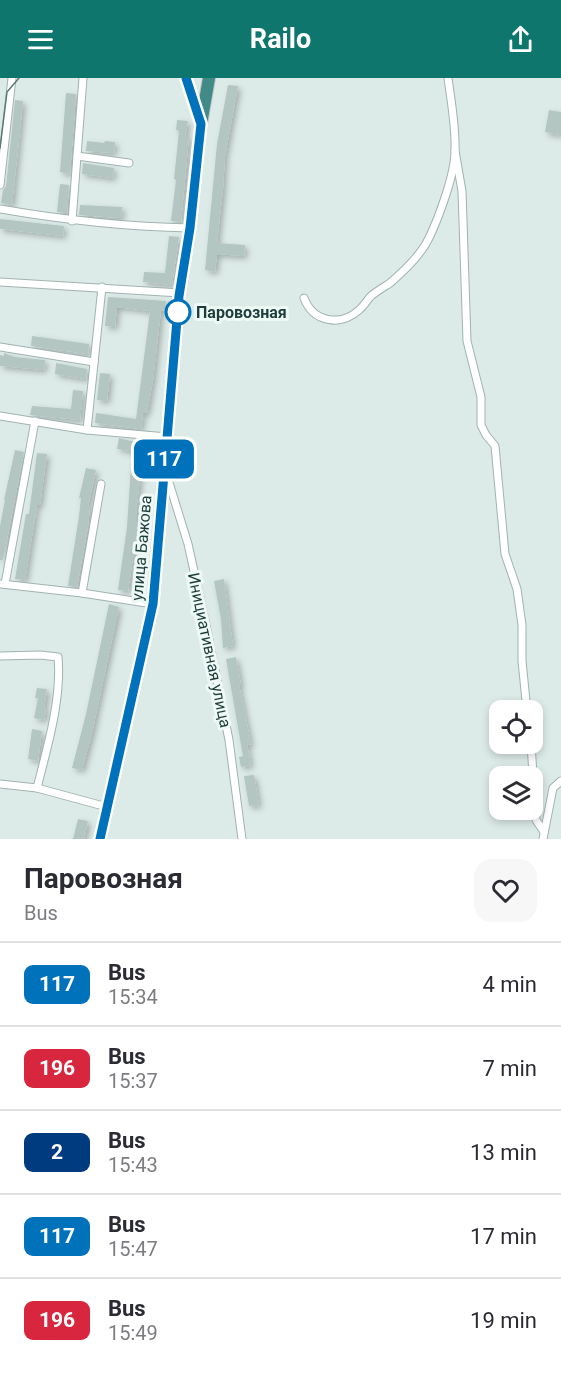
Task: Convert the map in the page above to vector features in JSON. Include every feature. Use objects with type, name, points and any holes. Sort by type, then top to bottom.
[{"type":"highway","points":[[200,78],[201,124]]},
{"type":"highway","points":[[201,124],[209,78]]},
{"type":"highway","name":"улица Бажова","points":[[100,839],[153,604],[180,292],[190,228],[201,124]]},
{"type":"main road","name":"улица Бажова","points":[[185,80],[201,124]]},
{"type":"street","points":[[0,184],[12,78]]},
{"type":"street","points":[[72,221],[83,78]]},
{"type":"street","points":[[448,78],[455,151],[462,191],[467,341],[481,397],[480,425],[495,446],[506,554],[518,590],[526,700]]},
{"type":"street","points":[[304,298],[314,313],[321,318],[331,321],[342,320],[358,311],[371,296],[392,281],[428,241],[453,166],[455,151]]},
{"type":"street","points":[[77,156],[129,163]]},
{"type":"street","points":[[0,209],[72,221],[134,227],[190,228]]},
{"type":"street","points":[[0,282],[180,292]]},
{"type":"street","points":[[87,430],[102,287]]},
{"type":"street","points":[[0,347],[94,362]]},
{"type":"street","points":[[0,416],[87,430],[167,437]]},
{"type":"street","points":[[35,421],[2,584],[153,604]]},
{"type":"street","name":"Инициативная улица","points":[[164,465],[188,544],[207,630],[229,740],[242,839]]},
{"type":"street","points":[[82,593],[100,484]]},
{"type":"street","points":[[0,656],[58,657],[60,672],[50,732],[37,788]]},
{"type":"street","points":[[532,754],[536,820],[544,836]]},
{"type":"street","points":[[544,836],[553,788],[561,782]]},
{"type":"street","points":[[0,784],[37,788],[107,807]]},
{"type":"building","points":[[228,85],[238,86],[225,156],[217,243],[245,245],[244,256],[217,254],[215,272],[205,270],[217,144]]},
{"type":"building","points":[[66,93],[76,94],[70,174],[60,172]]},
{"type":"building","points":[[15,100],[23,101],[12,205],[1,203],[6,186]]},
{"type":"building","points":[[549,110],[561,112],[561,135],[545,132]]},
{"type":"building","points":[[177,120],[188,121],[185,137],[189,137],[181,222],[171,221],[179,131],[176,130]]},
{"type":"building","points":[[87,141],[115,142],[114,153],[86,151]]},
{"type":"building","points":[[83,163],[114,168],[113,178],[82,174]]},
{"type":"building","points":[[60,184],[69,185],[67,213],[57,212]]},
{"type":"building","points":[[80,205],[122,207],[121,218],[79,215]]},
{"type":"building","points":[[0,219],[64,226],[63,236],[0,229]]},
{"type":"building","points":[[169,236],[179,237],[172,285],[143,282],[144,272],[165,273]]},
{"type":"building","points":[[108,297],[166,301],[165,311],[161,310],[153,380],[147,413],[143,413],[141,429],[95,423],[96,413],[136,419],[150,311],[117,307],[115,327],[105,326]]},
{"type":"building","points":[[32,336],[89,344],[88,354],[31,346]]},
{"type":"building","points":[[4,353],[15,357],[45,360],[44,370],[0,366],[0,355],[4,356]]},
{"type":"building","points":[[56,363],[87,369],[86,379],[55,374]]},
{"type":"building","points":[[100,373],[110,374],[107,401],[97,400]]},
{"type":"building","points":[[73,390],[83,391],[80,420],[30,415],[32,406],[71,409]]},
{"type":"building","points":[[119,438],[144,444],[137,503],[137,531],[128,591],[118,590],[127,527],[132,451],[117,449]]},
{"type":"building","points":[[15,450],[24,452],[3,560],[0,560],[0,526]]},
{"type":"building","points":[[37,453],[47,454],[40,505],[37,505],[25,580],[15,579],[26,514],[29,514]]},
{"type":"building","points":[[86,468],[96,470],[88,507],[90,507],[88,526],[77,587],[68,586],[79,516],[81,498],[79,498]]},
{"type":"building","points":[[224,579],[233,646],[223,648],[221,619],[214,581]]},
{"type":"building","points":[[109,604],[119,607],[82,770],[72,768]]},
{"type":"building","points":[[236,657],[241,685],[239,685],[251,744],[247,745],[251,765],[241,767],[239,757],[243,756],[226,659]]},
{"type":"building","points":[[37,688],[47,689],[44,720],[34,718],[38,698],[35,698]]},
{"type":"building","points":[[32,729],[42,731],[38,761],[28,759]]},
{"type":"building","points":[[254,775],[259,805],[249,806],[244,776]]},
{"type":"building","points":[[78,819],[88,821],[84,839],[73,839]]},
{"type":"tram line","points":[[0,148],[7,92],[19,78]]},
{"type":"bus line","name":"117","points":[[100,839],[153,604],[179,296],[190,228],[201,124],[186,78]]},
{"type":"place","name":"Паровозная","points":[[178,312]]}]
